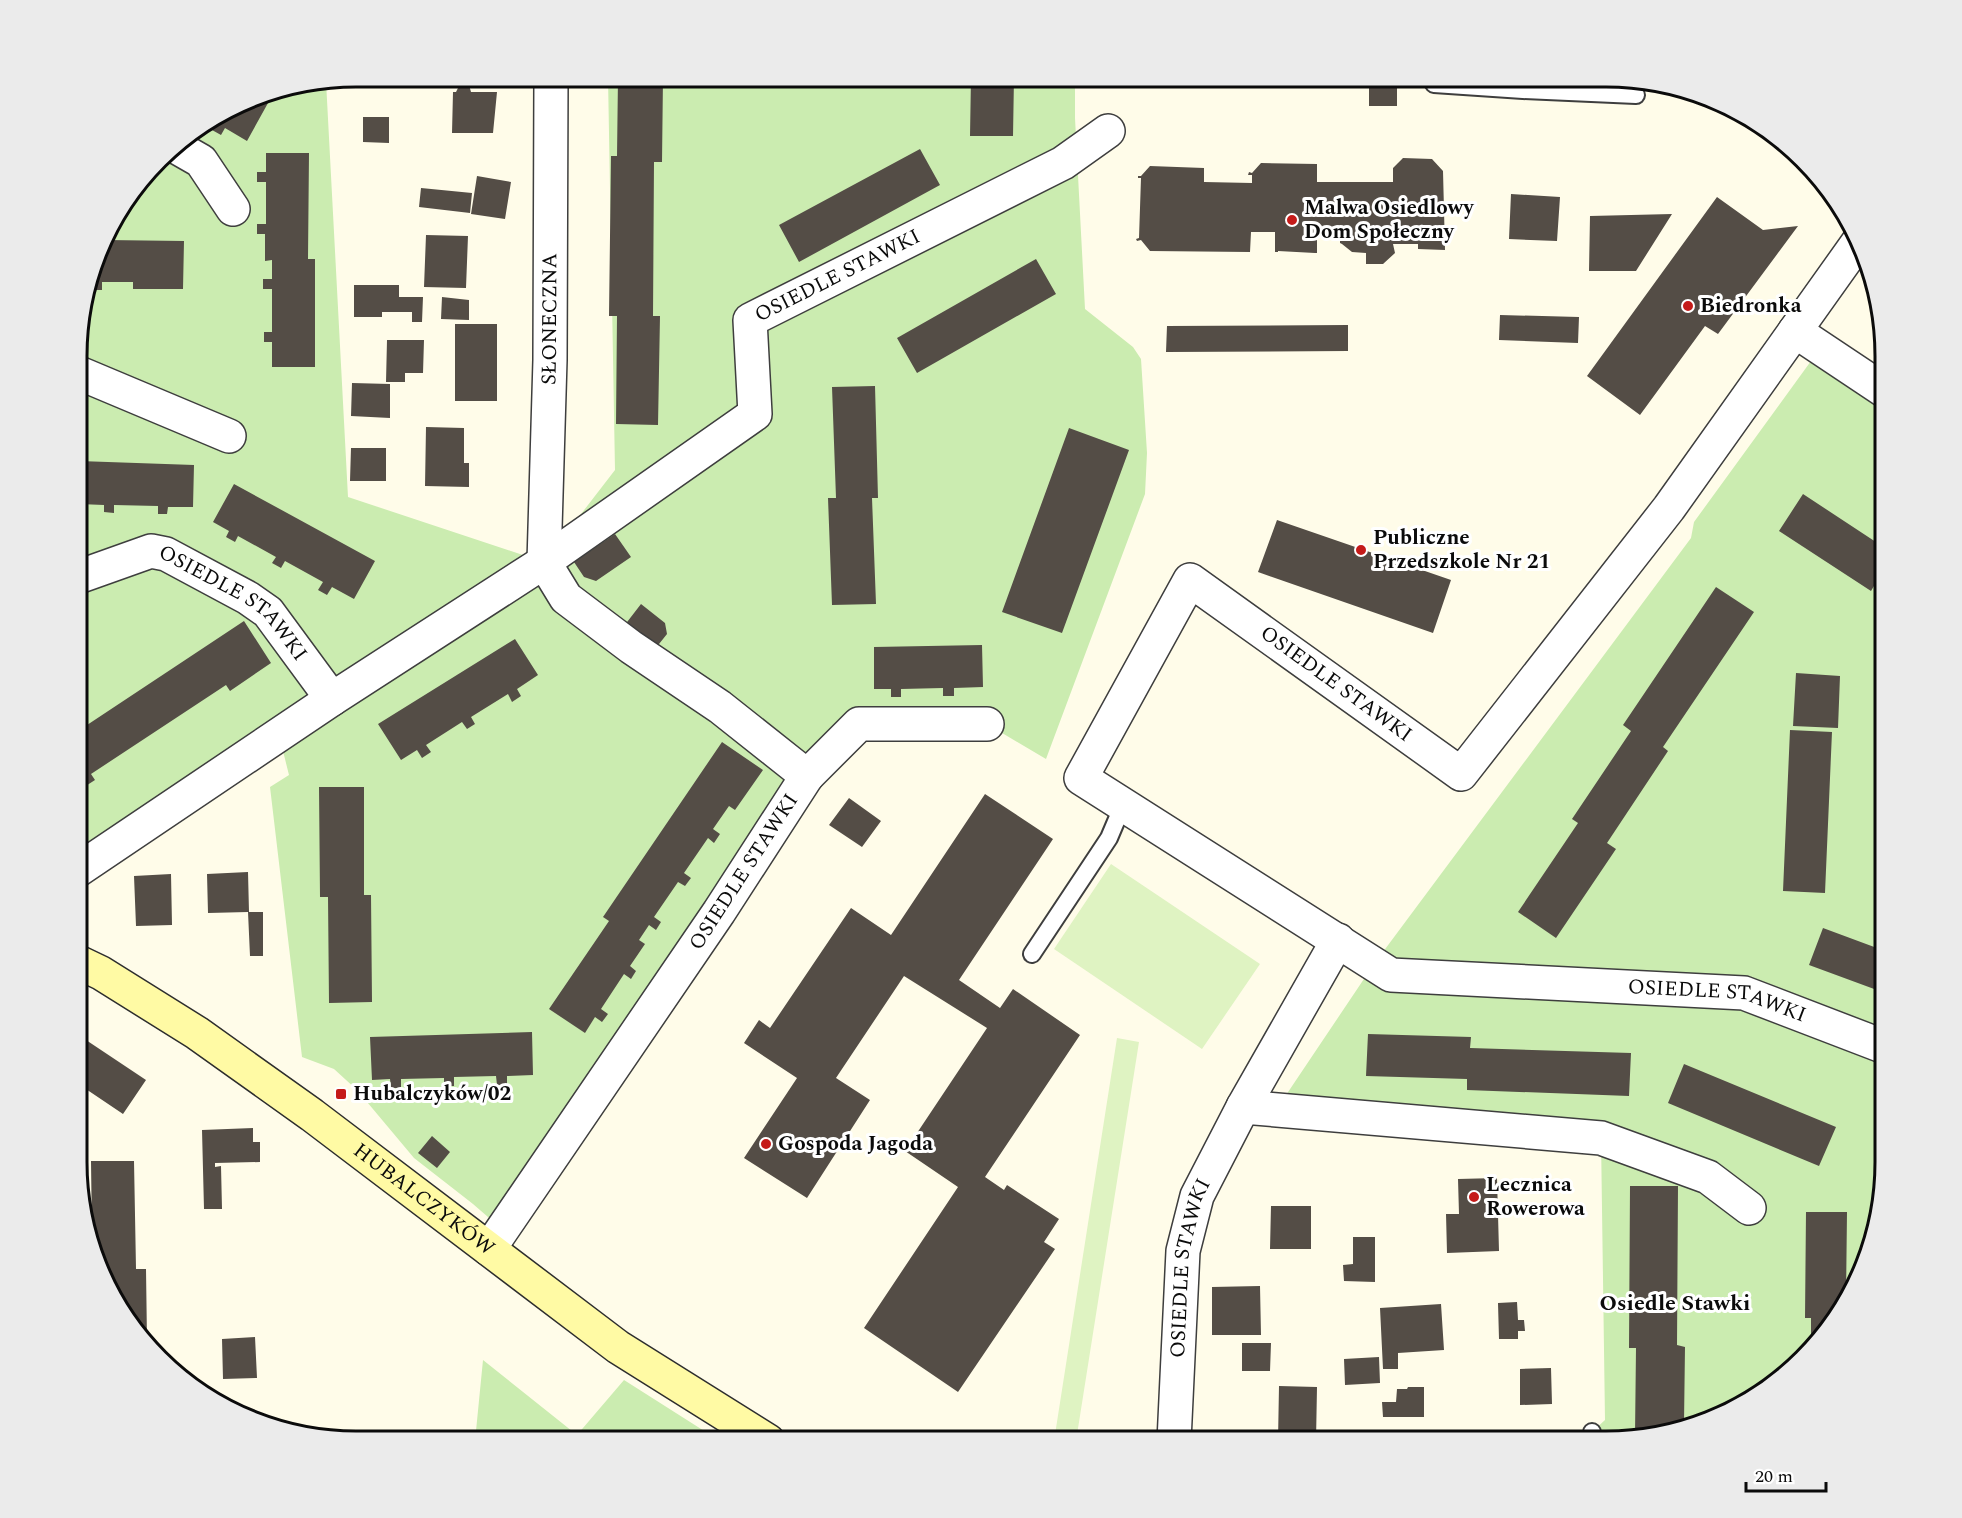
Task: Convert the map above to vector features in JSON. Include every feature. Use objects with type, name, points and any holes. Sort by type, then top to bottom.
[{"type":"street","name":"SŁONECZNA","points":[[544,562],[550,360],[551,87]]},
{"type":"street","name":"OSIEDLE STAWKI","points":[[87,864],[332,699],[544,562],[755,414],[750,320],[1064,163],[1108,131]]},
{"type":"street","points":[[183,151],[201,161],[233,209]]},
{"type":"street","name":"OSIEDLE STAWKI","points":[[1853,249],[1669,508],[1461,774],[1190,580],[1081,778],[1391,975],[1744,993],[1875,1043]]},
{"type":"street","points":[[1795,331],[1875,384]]},
{"type":"street","points":[[87,376],[229,435]]},
{"type":"street","name":"OSIEDLE STAWKI","points":[[87,575],[151,551],[166,554],[248,598],[268,612],[332,699]]},
{"type":"street","name":"OSIEDLE STAWKI","points":[[489,1249],[719,912],[807,776],[720,707],[631,647],[566,598],[544,562]]},
{"type":"street","points":[[807,776],[859,724],[987,724]]},
{"type":"street","name":"OSIEDLE STAWKI","points":[[1174,1431],[1183,1251],[1197,1196],[1243,1107],[1338,940]]},
{"type":"street","name":"HUBALCZYKÓW","points":[[87,966],[197,1033],[312,1114],[618,1347],[752,1431]]},
{"type":"street","points":[[1243,1107],[1601,1138],[1708,1177],[1749,1208]]},
{"type":"lane","points":[[1478,87],[1636,95]]},
{"type":"lane","points":[[1032,954],[1109,837],[1123,805]]},
{"type":"green space","points":[[608,87],[1075,87],[1085,309],[1133,347],[1141,359],[1147,453],[1145,494],[1046,759],[987,724],[859,724],[503,1230],[414,1158],[357,1090],[334,1069],[302,1057],[270,787],[289,775],[279,735],[87,864],[87,356],[92,303],[107,253],[123,221],[143,192],[166,166],[206,132],[269,101],[326,89],[348,497],[544,562],[615,470]]},
{"type":"green space","points":[[1811,361],[1875,405],[1875,1162],[1873,1197],[1861,1249],[1839,1297],[1808,1339],[1770,1375],[1741,1395],[1693,1417],[1641,1429],[1593,1431],[1605,1420],[1601,1138],[1276,1110],[1374,964],[1691,538],[1694,522]]},
{"type":"green space","points":[[1111,864],[1260,964],[1202,1049],[1054,949]]},
{"type":"green space","points":[[1117,1038],[1139,1042],[1078,1431],[1056,1431]]},
{"type":"green space","points":[[483,1360],[572,1431],[476,1431]]},
{"type":"green space","points":[[624,1380],[704,1431],[580,1431]]},
{"type":"building","points":[[458,87],[470,87],[471,92],[497,92],[493,133],[452,133],[453,92],[456,92]]},
{"type":"building","points":[[618,87],[663,87],[662,162],[654,162],[653,316],[660,316],[658,425],[616,424],[617,316],[609,316],[611,156],[617,156]]},
{"type":"building","points":[[971,87],[1014,87],[1013,136],[970,136]]},
{"type":"building","points":[[1369,87],[1397,87],[1397,106],[1369,106]]},
{"type":"building","points":[[268,103],[247,141],[225,128],[221,135],[212,130],[253,107]]},
{"type":"building","points":[[363,117],[389,117],[389,143],[363,142]]},
{"type":"building","points":[[920,149],[940,185],[799,262],[779,225]]},
{"type":"building","points":[[266,153],[309,153],[308,259],[315,259],[315,367],[272,367],[272,342],[264,342],[264,332],[272,332],[272,289],[263,289],[263,279],[272,279],[272,260],[265,261],[265,234],[257,234],[257,224],[266,224],[266,182],[257,182],[257,172],[266,172]]},
{"type":"building","name":"Malwa Osiedlowy Dom Społeczny","points":[[1403,158],[1432,159],[1443,171],[1445,250],[1418,249],[1418,244],[1393,244],[1395,253],[1383,264],[1366,264],[1366,253],[1352,252],[1340,243],[1342,233],[1317,233],[1317,253],[1275,252],[1275,232],[1251,232],[1250,252],[1150,251],[1141,240],[1136,239],[1139,238],[1141,178],[1138,176],[1141,176],[1150,166],[1204,168],[1204,182],[1252,183],[1252,175],[1248,175],[1249,172],[1252,173],[1261,163],[1317,164],[1317,182],[1393,182],[1393,168]]},
{"type":"building","points":[[477,176],[511,182],[505,219],[471,214]]},
{"type":"building","points":[[421,188],[472,193],[470,213],[419,207]]},
{"type":"building","points":[[1511,194],[1560,197],[1557,241],[1509,239]]},
{"type":"building","name":"Biedronka","points":[[1717,197],[1763,230],[1798,226],[1718,334],[1705,326],[1640,415],[1587,376]]},
{"type":"building","points":[[1672,214],[1636,271],[1589,271],[1590,216]]},
{"type":"building","points":[[426,235],[468,236],[466,288],[424,287]]},
{"type":"building","points":[[113,240],[184,241],[183,289],[133,289],[133,282],[102,282],[102,290],[95,290]]},
{"type":"building","points":[[1036,259],[1056,294],[917,373],[897,338]]},
{"type":"building","points":[[354,285],[399,285],[399,297],[423,297],[422,322],[412,322],[412,312],[382,312],[382,317],[354,317]]},
{"type":"building","points":[[442,297],[469,300],[469,320],[441,319]]},
{"type":"building","points":[[1500,315],[1579,317],[1578,343],[1499,340]]},
{"type":"building","points":[[455,324],[497,324],[497,401],[455,401]]},
{"type":"building","points":[[1348,325],[1348,351],[1166,352],[1167,326]]},
{"type":"building","points":[[387,340],[424,340],[423,373],[405,373],[405,382],[386,382]]},
{"type":"building","points":[[352,383],[390,384],[390,418],[351,416]]},
{"type":"building","points":[[875,386],[878,498],[872,498],[876,604],[832,605],[828,498],[836,498],[832,387]]},
{"type":"building","points":[[426,427],[464,428],[464,463],[469,463],[469,487],[425,486]]},
{"type":"building","points":[[1069,428],[1129,450],[1062,633],[1002,612]]},
{"type":"building","points":[[351,448],[386,448],[386,481],[350,481]]},
{"type":"building","points":[[87,461],[194,465],[193,507],[168,507],[167,514],[158,514],[158,506],[114,505],[114,513],[104,512],[104,505],[87,504]]},
{"type":"building","points":[[234,484],[375,561],[354,599],[332,587],[327,595],[318,590],[323,582],[285,561],[281,568],[272,563],[276,557],[238,536],[235,542],[226,537],[229,531],[213,522]]},
{"type":"building","points":[[1803,494],[1875,541],[1875,587],[1871,591],[1779,531]]},
{"type":"building","points":[[1277,520],[1451,580],[1433,633],[1258,572]]},
{"type":"building","points":[[615,534],[631,557],[596,581],[584,577],[574,562]]},
{"type":"building","points":[[1716,587],[1754,612],[1663,747],[1668,751],[1607,843],[1616,849],[1556,938],[1518,912],[1578,823],[1572,819],[1631,731],[1623,725]]},
{"type":"building","points":[[641,604],[665,623],[667,634],[655,649],[624,626]]},
{"type":"building","points":[[244,621],[271,663],[230,691],[226,685],[91,774],[95,780],[87,785],[87,725]]},
{"type":"building","points":[[515,639],[538,675],[517,689],[521,696],[512,702],[508,694],[471,717],[475,724],[467,729],[462,722],[426,745],[431,752],[422,758],[417,750],[401,760],[378,724]]},
{"type":"building","points":[[982,645],[983,687],[954,688],[954,696],[943,696],[943,688],[901,689],[901,697],[891,697],[891,689],[874,689],[874,647]]},
{"type":"building","points":[[1796,673],[1840,676],[1838,728],[1793,726]]},
{"type":"building","points":[[1790,730],[1832,732],[1825,893],[1783,891]]},
{"type":"building","points":[[722,742],[763,770],[735,810],[729,806],[713,829],[720,834],[714,843],[708,838],[684,873],[691,878],[685,886],[678,882],[654,917],[661,922],[656,930],[649,925],[639,940],[645,944],[630,966],[636,971],[631,979],[624,974],[601,1009],[608,1014],[602,1022],[595,1017],[585,1033],[549,1009],[609,921],[603,917]]},
{"type":"building","points":[[319,787],[364,787],[364,895],[371,895],[372,1002],[329,1003],[328,897],[320,897]]},
{"type":"building","points":[[985,794],[1053,839],[959,980],[1000,1008],[1013,989],[1080,1035],[985,1177],[1004,1190],[1007,1185],[1059,1219],[1044,1242],[1055,1249],[958,1392],[864,1328],[958,1187],[905,1151],[987,1028],[904,976],[836,1078],[870,1100],[807,1198],[744,1158],[797,1078],[744,1043],[759,1020],[770,1028],[851,908],[891,935]]},
{"type":"building","points":[[849,798],[881,821],[862,847],[829,825]]},
{"type":"building","points":[[248,872],[249,912],[263,912],[263,956],[250,956],[248,912],[208,913],[207,874]]},
{"type":"building","points":[[171,874],[172,925],[136,926],[134,876]]},
{"type":"building","points":[[1823,928],[1875,947],[1875,989],[1809,965]]},
{"type":"building","points":[[532,1032],[533,1075],[507,1076],[507,1085],[497,1085],[496,1076],[454,1077],[454,1086],[444,1086],[444,1078],[401,1079],[401,1088],[391,1088],[390,1079],[372,1080],[370,1037]]},
{"type":"building","points":[[1368,1034],[1471,1037],[1470,1048],[1631,1053],[1629,1096],[1467,1090],[1467,1079],[1366,1076]]},
{"type":"building","points":[[87,1041],[146,1080],[123,1114],[87,1090]]},
{"type":"building","points":[[1684,1064],[1836,1127],[1819,1166],[1668,1103]]},
{"type":"building","points":[[253,1128],[253,1142],[260,1142],[260,1162],[215,1163],[215,1167],[221,1166],[222,1209],[204,1209],[202,1130]]},
{"type":"building","points":[[432,1136],[450,1152],[437,1168],[418,1153]]},
{"type":"building","points":[[91,1161],[134,1161],[136,1269],[146,1269],[147,1331],[132,1312],[107,1265],[92,1213]]},
{"type":"building","points":[[1497,1178],[1499,1251],[1447,1253],[1446,1214],[1459,1214],[1458,1179]]},
{"type":"building","points":[[1630,1186],[1678,1186],[1677,1345],[1685,1347],[1684,1420],[1635,1429],[1636,1348],[1629,1348]]},
{"type":"building","points":[[1271,1206],[1311,1206],[1311,1249],[1270,1249]]},
{"type":"building","points":[[1806,1212],[1847,1212],[1846,1283],[1830,1312],[1811,1335],[1811,1318],[1805,1318]]},
{"type":"building","points":[[1353,1237],[1375,1237],[1375,1282],[1344,1281],[1343,1265],[1353,1264]]},
{"type":"building","points":[[1260,1286],[1261,1335],[1212,1335],[1212,1287]]},
{"type":"building","points":[[1517,1302],[1518,1320],[1524,1320],[1525,1331],[1518,1331],[1518,1339],[1499,1339],[1498,1303]]},
{"type":"building","points":[[1441,1304],[1444,1350],[1398,1353],[1398,1369],[1383,1369],[1380,1308]]},
{"type":"building","points":[[255,1337],[257,1378],[223,1379],[222,1339]]},
{"type":"building","points":[[1242,1343],[1271,1343],[1270,1371],[1242,1371]]},
{"type":"building","points":[[1379,1357],[1380,1383],[1345,1385],[1344,1359]]},
{"type":"building","points":[[1551,1368],[1552,1404],[1520,1405],[1520,1369]]},
{"type":"building","points":[[1279,1386],[1317,1387],[1316,1431],[1278,1431]]},
{"type":"building","points":[[1424,1387],[1424,1417],[1383,1417],[1382,1402],[1396,1402],[1397,1389]]},
{"type":"place","name":"Malwa Osiedlowy Dom Społeczny","points":[[1292,220]]},
{"type":"place","name":"Biedronka","points":[[1688,306]]},
{"type":"place","name":"Publiczne Przedszkole Nr 21","points":[[1361,550]]},
{"type":"place","name":"Hubalczyków/02","points":[[341,1094]]},
{"type":"place","name":"Gospoda Jagoda","points":[[766,1144]]},
{"type":"place","name":"Lecznica Rowerowa","points":[[1474,1197]]},
{"type":"district","name":"Osiedle Stawki","points":[[1675,1303]]}]
